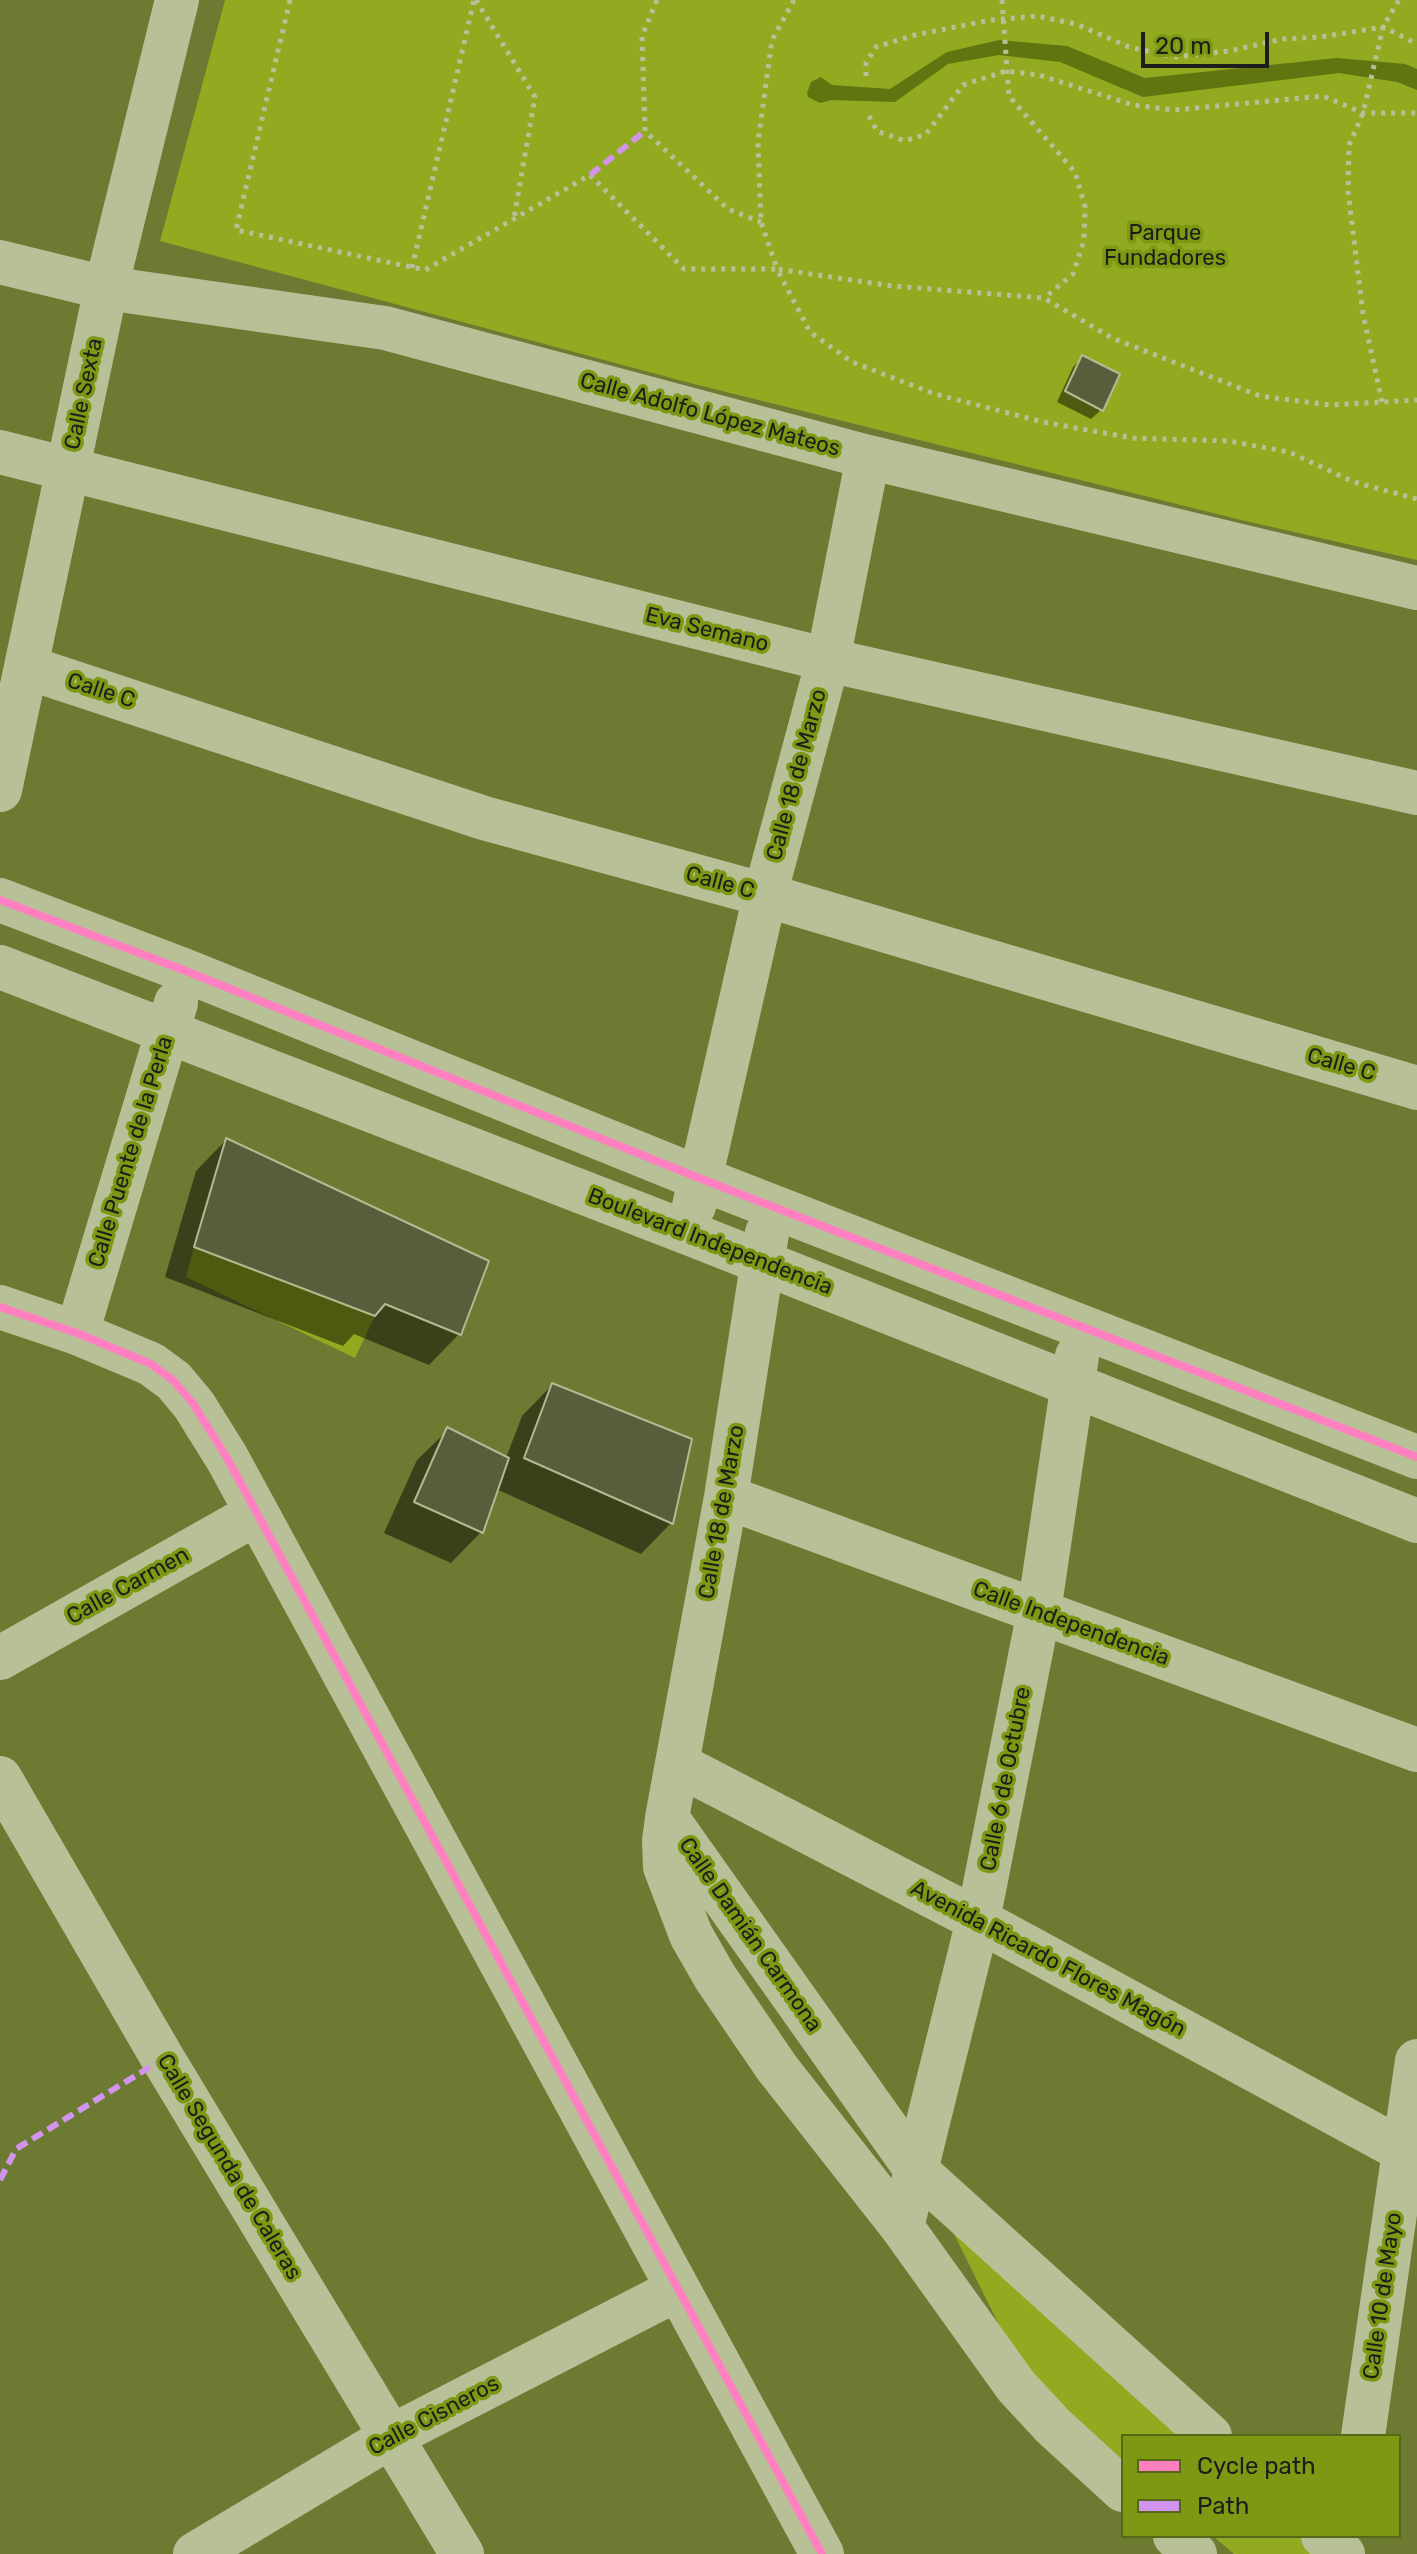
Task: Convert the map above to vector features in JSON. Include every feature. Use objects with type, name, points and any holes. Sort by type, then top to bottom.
[{"type":"street","name":"Calle Sexta","points":[[0,790],[106,288],[177,0]]},
{"type":"street","name":"Calle Adolfo López Mateos","points":[[0,262],[106,288],[385,328],[868,457],[1417,588]]},
{"type":"street","name":"Eva Semano","points":[[0,452],[828,660],[1417,793]]},
{"type":"street","name":"Calle 18 de Marzo","points":[[688,1233],[765,895],[828,660],[868,457]]},
{"type":"street","name":"Calle C","points":[[26,667],[484,818],[765,895],[1417,1088]]},
{"type":"street","points":[[0,900],[186,971],[699,1178],[1417,1457]]},
{"type":"street","name":"Boulevard Independencia","points":[[0,967],[761,1261],[1417,1521]]},
{"type":"street","name":"Calle Puente de la Perla","points":[[77,1333],[186,971]]},
{"type":"street","name":"Calle 18 de Marzo","points":[[667,1818],[726,1497],[761,1261],[773,1207]]},
{"type":"street","points":[[0,1307],[77,1333],[151,1364],[174,1381],[194,1405],[227,1458],[822,2554]]},
{"type":"street","name":"Calle 6 de Octubre","points":[[902,2227],[978,1920],[1039,1611],[1081,1326]]},
{"type":"street","name":"Calle Independencia","points":[[726,1497],[1417,1750]]},
{"type":"street","name":"Calle Carmen","points":[[0,1658],[257,1513]]},
{"type":"street","name":"Avenida Ricardo Flores Magón","points":[[677,1764],[978,1920],[1411,2155]]},
{"type":"street","name":"Calle Segunda de Caleras","points":[[0,1778],[163,2059],[462,2554]]},
{"type":"street","name":"Calle Damián Carmona","points":[[667,1818],[917,2171],[1208,2434]]},
{"type":"street","name":"Calle Damián Carmona","points":[[667,1818],[665,1867],[686,1925],[709,1967],[777,2068],[902,2227],[1016,2386],[1053,2426],[1121,2488]]},
{"type":"street","name":"Calle 10 de Mayo","points":[[1363,2434],[1411,2155],[1417,2061]]},
{"type":"street","name":"Calle Cisneros","points":[[195,2554],[392,2436],[678,2289]]},
{"type":"street","points":[[1177,2538],[1195,2554]]},
{"type":"street","points":[[1325,2538],[1344,2554]]},
{"type":"path","points":[[290,0],[236,230],[425,270],[590,175],[684,269],[777,269],[892,286],[1044,298],[1112,338],[1260,396],[1330,405],[1417,400]]},
{"type":"path","points":[[412,268],[475,0]]},
{"type":"path","points":[[475,0],[535,97],[514,219]]},
{"type":"path","points":[[657,0],[642,36],[645,131],[728,209],[761,222]]},
{"type":"path","points":[[794,0],[772,40],[758,142],[761,222],[777,269],[810,332],[852,362],[935,394],[1043,422],[1132,438],[1229,441],[1289,452],[1354,482],[1417,499]]},
{"type":"path","points":[[1002,0],[1009,96],[1075,172],[1085,207],[1084,240],[1073,274],[1044,298]]},
{"type":"path","points":[[1382,402],[1363,314],[1348,191],[1349,145],[1363,113],[1383,27],[1399,0]]},
{"type":"path","points":[[866,76],[866,63],[876,47],[915,35],[1037,16],[1076,24],[1129,47],[1174,57],[1383,27],[1417,44]]},
{"type":"path","points":[[869,116],[877,131],[905,141],[926,134],[963,85],[1006,71],[1039,75],[1133,105],[1174,110],[1323,96],[1363,113],[1417,113]]},
{"type":"green space","name":"Parque Fundadores","points":[[225,0],[1417,0],[1417,560],[1237,519],[690,383],[160,241]]},
{"type":"green space","points":[[194,1247],[375,1316],[355,1358],[186,1277]]},
{"type":"green space","points":[[950,2226],[1191,2434],[1121,2434],[1121,2458],[1025,2377]]},
{"type":"green space","points":[[1215,2538],[1310,2538],[1319,2554],[1234,2554]]},
{"type":"shaded area","points":[[999,40],[1067,46],[1145,78],[1337,58],[1405,64],[1417,69],[1417,90],[1397,82],[1339,73],[1143,97],[1060,62],[999,55],[948,64],[895,102],[832,100],[820,103],[808,97],[811,82],[821,77],[832,85],[890,89],[947,52]]},
{"type":"building","points":[[1082,355],[1120,374],[1103,411],[1065,391]]},
{"type":"building","points":[[226,1138],[489,1261],[461,1335],[385,1304],[375,1316],[194,1247]]},
{"type":"building","points":[[552,1383],[692,1439],[673,1524],[524,1458]]},
{"type":"building","points":[[447,1427],[509,1458],[483,1533],[414,1502]]},
{"type":"marked path","points":[[590,175],[645,131]]},
{"type":"marked path","points":[[0,2180],[16,2149],[163,2059]]},
{"type":"cycle path","points":[[0,900],[186,971],[699,1178],[1417,1457]]},
{"type":"cycle path","points":[[0,1307],[77,1333],[151,1364],[174,1381],[194,1405],[227,1458],[822,2554]]}]
